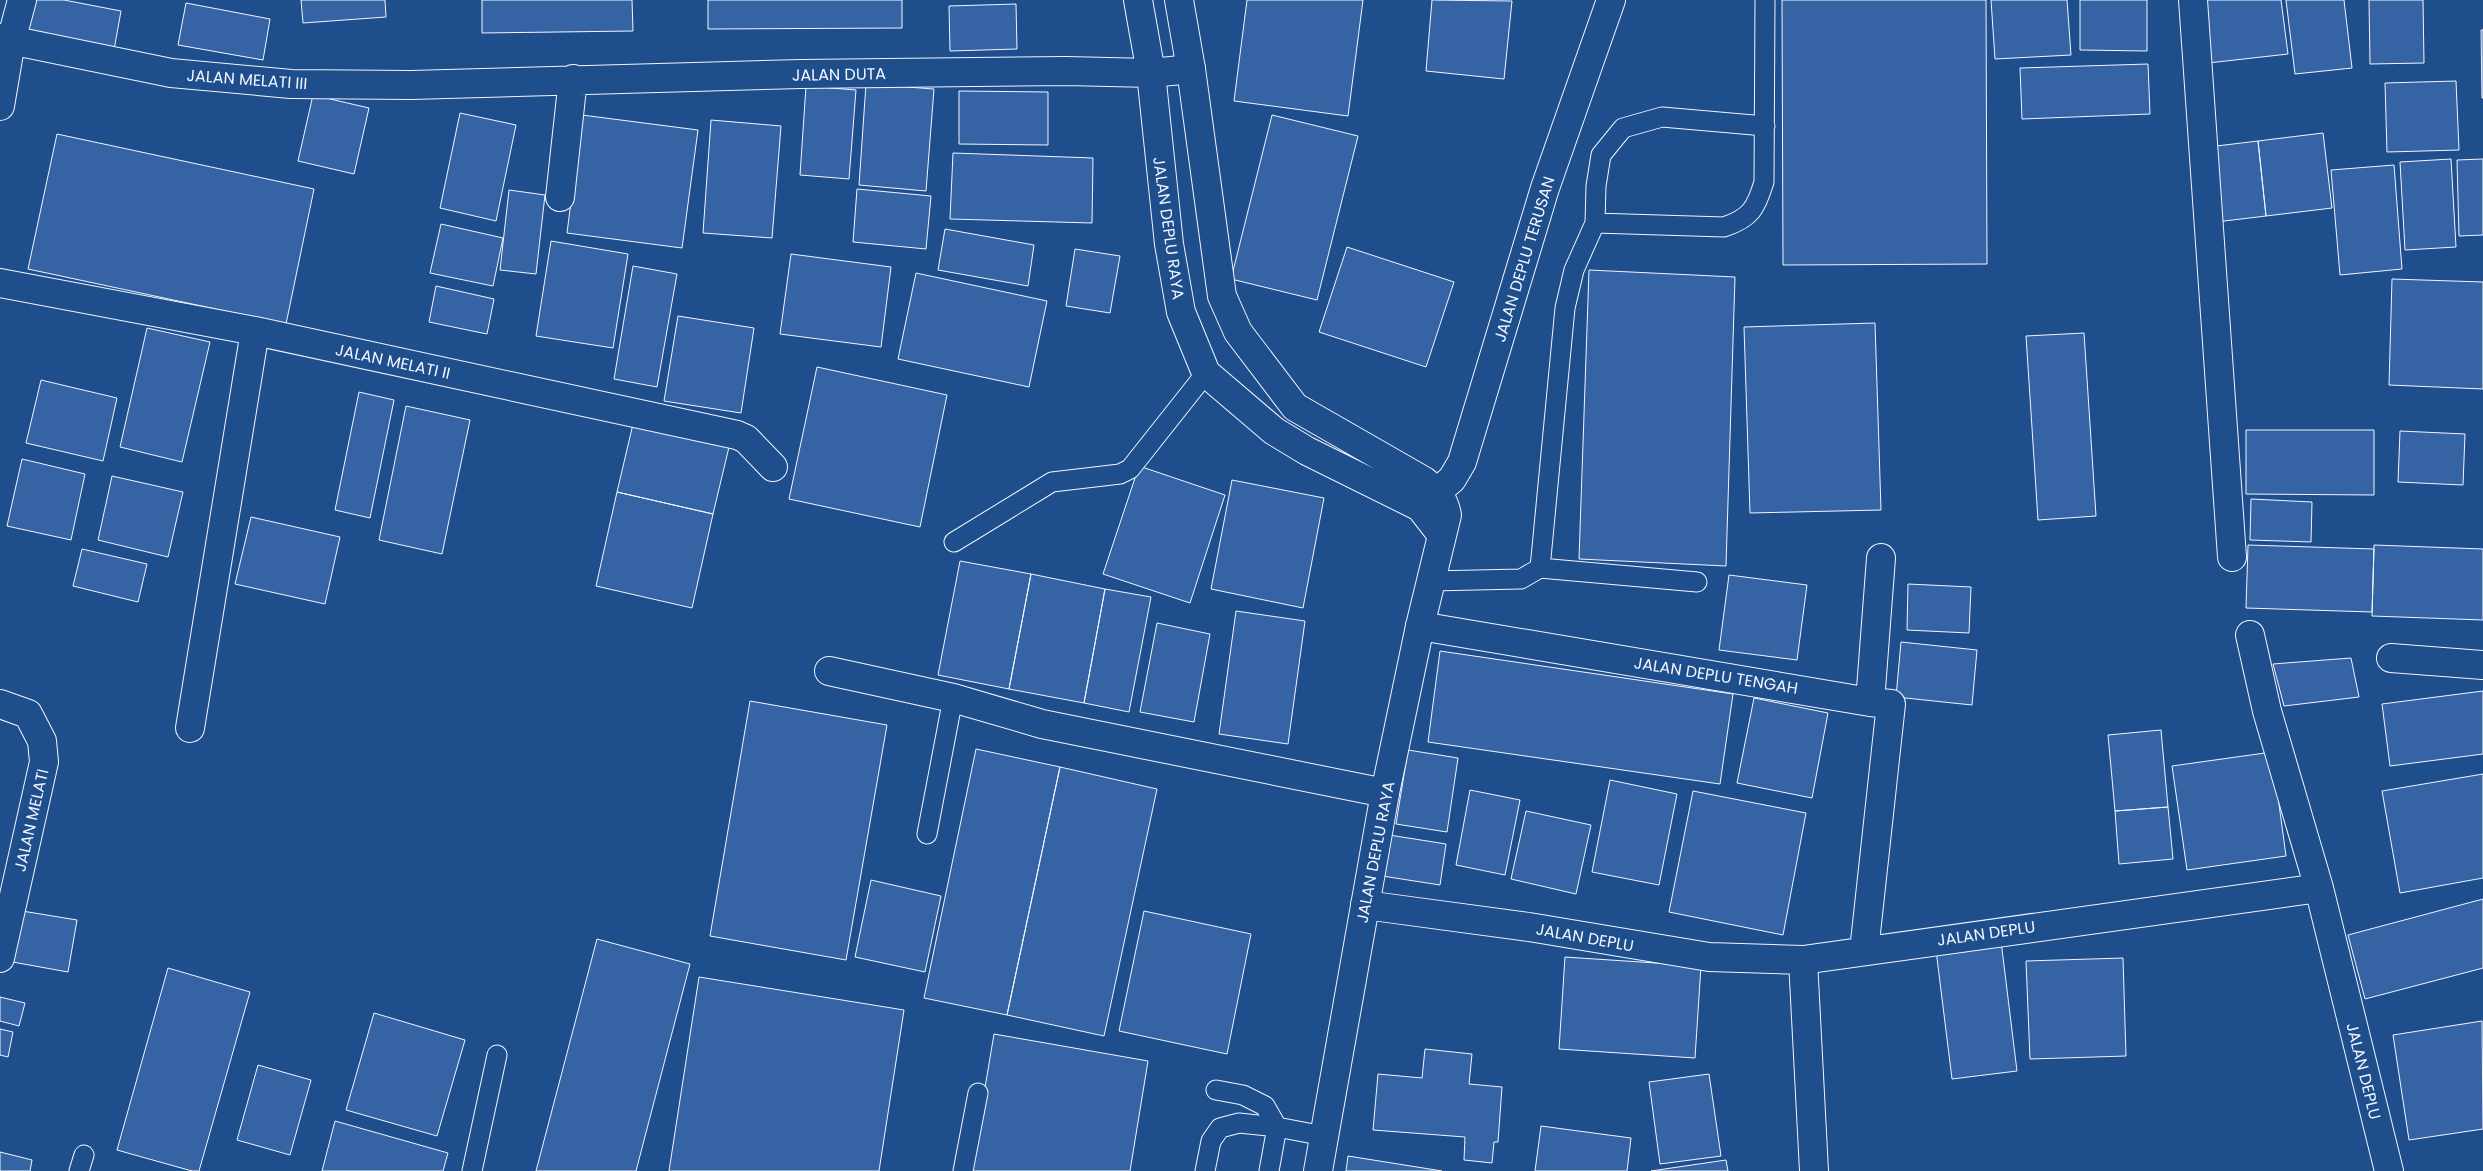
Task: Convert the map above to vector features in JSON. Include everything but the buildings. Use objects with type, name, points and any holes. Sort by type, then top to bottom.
[{"type":"street","points":[[0,106],[6,39],[22,0]]},
{"type":"street","name":"JALAN DEPLU RAYA","points":[[1138,0],[1151,73],[1169,244],[1181,312],[1206,373],[1274,431],[1307,451],[1429,499]]},
{"type":"street","name":"JALAN DEPLU RAYA","points":[[1179,0],[1191,69],[1222,296],[1238,332],[1295,406],[1424,481],[1441,534],[1385,793],[1318,1171]]},
{"type":"street","name":"JALAN DEPLU TERUSAN","points":[[1429,499],[1452,479],[1462,462],[1545,188],[1611,0]]},
{"type":"street","points":[[2193,0],[2232,557]]},
{"type":"street","name":"JALAN MELATI III","points":[[6,39],[171,73],[291,84],[410,85],[487,82]]},
{"type":"street","name":"JALAN DUTA","points":[[487,82],[1066,71],[1151,73],[1191,69]]},
{"type":"street","points":[[560,197],[573,80]]},
{"type":"street","name":"JALAN MELATI II","points":[[0,283],[255,331],[737,435],[746,439],[773,467]]},
{"type":"street","points":[[190,728],[255,331]]},
{"type":"street","points":[[1274,431],[1295,406]]},
{"type":"street","points":[[1870,702],[1881,558]]},
{"type":"street","name":"JALAN DEPLU TENGAH","points":[[1420,626],[1891,704],[1864,951]]},
{"type":"street","points":[[2250,635],[2267,711],[2318,888]]},
{"type":"street","points":[[2391,658],[2483,664]]},
{"type":"street","points":[[829,671],[952,698],[1042,724],[1385,793]]},
{"type":"street","name":"JALAN MELATI","points":[[0,704],[28,714],[42,741],[44,762],[0,958]]},
{"type":"street","name":"JALAN DEPLU","points":[[1364,905],[1529,927],[1709,957],[1803,960],[2318,888],[2389,1171]]},
{"type":"street","points":[[1803,960],[1814,1171]]},
{"type":"lane","points":[[1595,223],[1694,228],[1724,227],[1738,223],[1756,208],[1764,182],[1765,0]]},
{"type":"lane","points":[[1540,568],[1565,308],[1574,270],[1595,223],[1596,186],[1602,155],[1623,128],[1662,117],[1765,126]]},
{"type":"lane","points":[[954,542],[1052,482],[1120,474],[1130,469],[1206,373]]},
{"type":"lane","points":[[1431,581],[1521,579],[1540,568],[1697,582]]},
{"type":"lane","points":[[927,834],[952,698]]},
{"type":"lane","points":[[472,1171],[496,1055]]},
{"type":"lane","points":[[1216,1090],[1243,1095],[1265,1106],[1277,1127],[1269,1171]]},
{"type":"lane","points":[[963,1171],[978,1093]]},
{"type":"lane","points":[[1205,1171],[1211,1141],[1220,1128],[1239,1123],[1277,1127],[1324,1136]]}]
